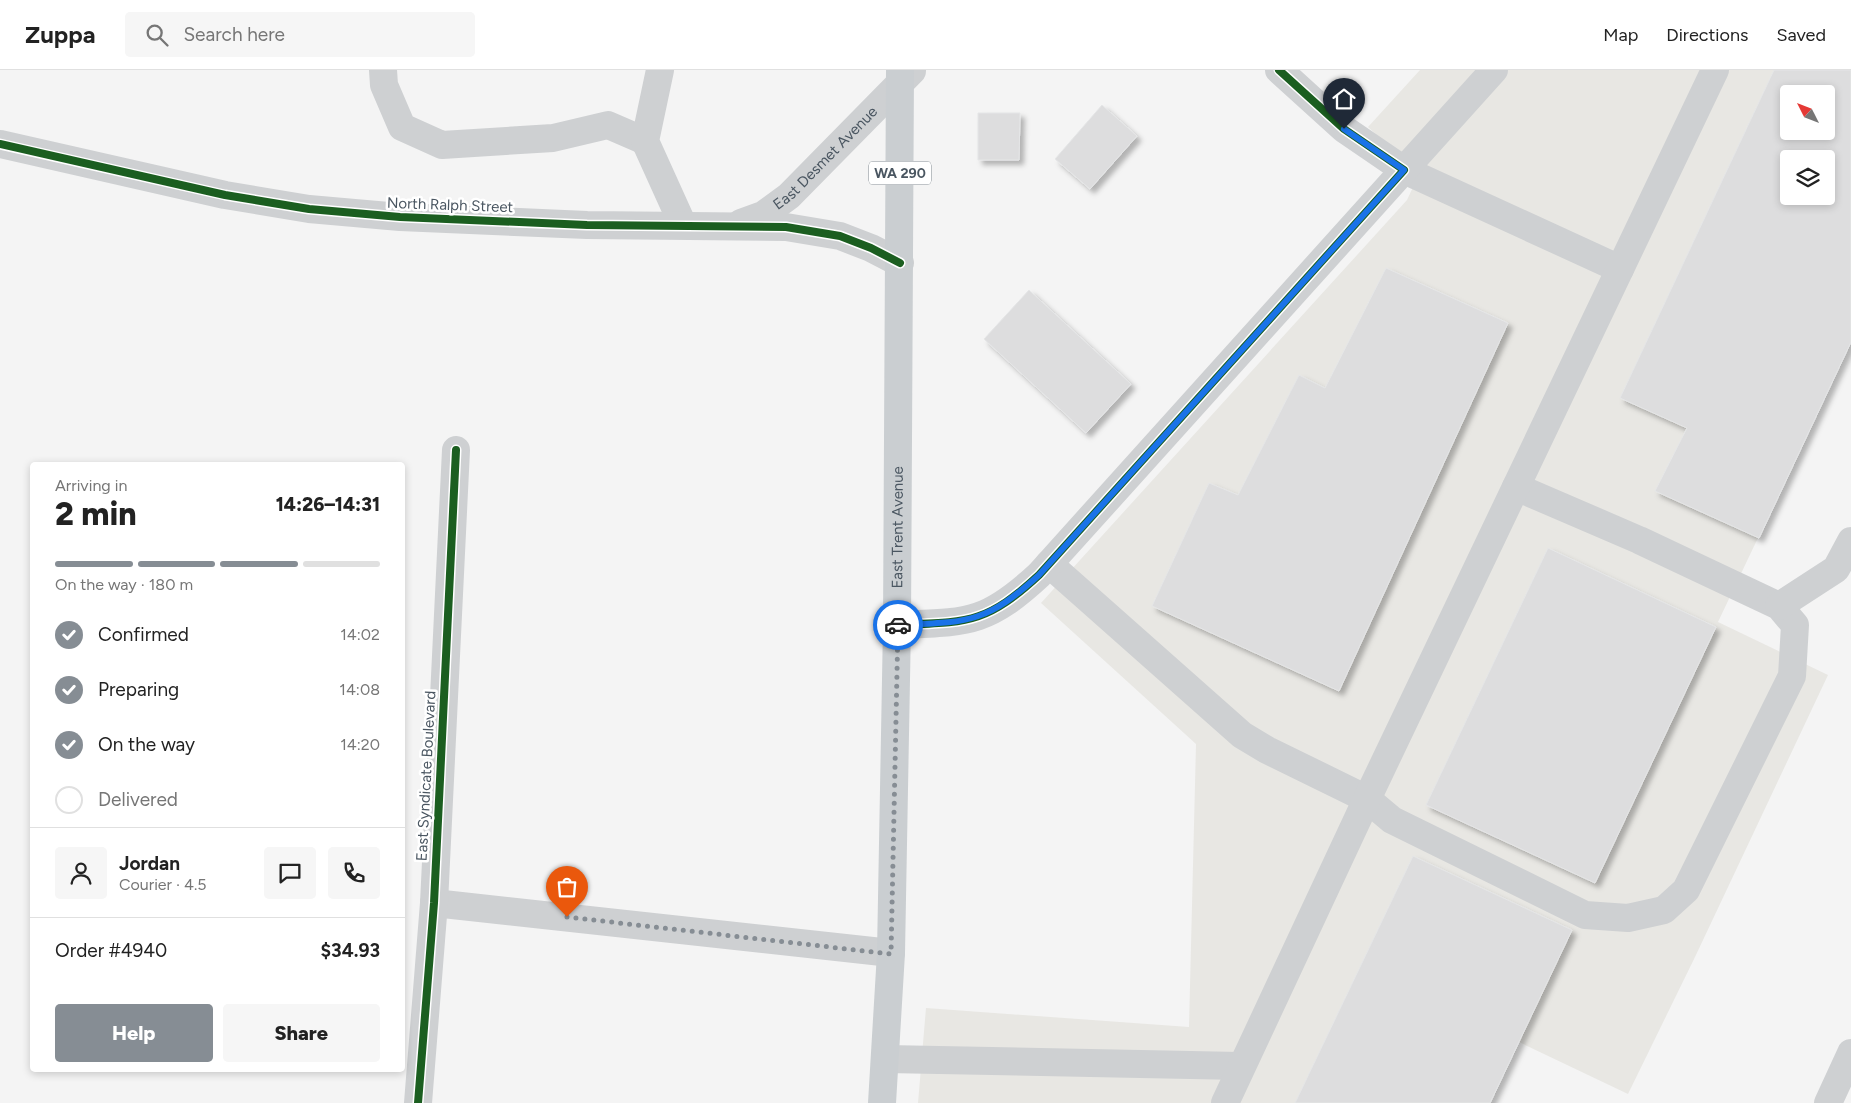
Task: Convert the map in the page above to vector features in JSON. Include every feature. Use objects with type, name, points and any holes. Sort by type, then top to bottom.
[{"type":"main road","name":"East Trent Avenue","points":[[882,1103],[891,954],[897,625],[900,264],[905,74]]},
{"type":"street","points":[[382,70],[384,85],[402,127],[442,144],[553,138],[608,124],[645,141]]},
{"type":"street","points":[[660,70],[645,141],[683,225]]},
{"type":"street","points":[[1279,70],[1344,129],[1404,170],[1620,269]]},
{"type":"street","points":[[897,625],[950,622],[982,616],[1018,594],[1049,564],[1494,70]]},
{"type":"street","points":[[1225,1103],[1240,1066],[1715,70]]},
{"type":"street","name":"East Desmet Avenue","points":[[724,225],[754,220],[790,196],[905,74]]},
{"type":"street","name":"North Ralph Street","points":[[0,144],[225,195],[348,214],[587,225],[786,227],[840,236],[872,248],[900,264]]},
{"type":"street","name":"East Syndicate Boulevard","points":[[418,1103],[434,902],[456,450]]},
{"type":"street","points":[[1049,564],[1242,735],[1274,754],[1367,799],[1392,820],[1585,915],[1628,918],[1664,910],[1686,890],[1792,676],[1795,625],[1779,606],[1639,540],[1516,487]]},
{"type":"street","points":[[1779,606],[1836,569],[1851,541]]},
{"type":"street","points":[[434,902],[891,954]]},
{"type":"street","points":[[1828,1103],[1851,1053]]},
{"type":"street","points":[[886,1059],[1240,1066]]},
{"type":"shaded area","points":[[1420,70],[1851,70],[1851,342],[1718,622],[1828,675],[1628,1094],[1519,1042],[1490,1103],[918,1103],[926,1008],[1189,1027],[1196,744],[1041,603],[1407,200],[1414,185],[1402,158],[1368,127]]},
{"type":"building","points":[[1774,70],[1851,70],[1851,342],[1759,538],[1655,491],[1687,428],[1620,398]]},
{"type":"building","points":[[1102,105],[1137,136],[1090,189],[1055,159]]},
{"type":"building","points":[[978,113],[1020,113],[1019,160],[978,160]]},
{"type":"building","points":[[1386,268],[1508,323],[1339,691],[1152,606],[1209,483],[1238,495],[1299,375],[1325,388]]},
{"type":"building","points":[[1029,290],[1131,384],[1086,433],[984,339]]},
{"type":"building","points":[[1548,548],[1716,627],[1595,883],[1426,805]]},
{"type":"building","points":[[1413,856],[1572,930],[1490,1103],[1295,1103]]},
{"type":"cycle path","points":[[897,625],[941,623],[974,618],[1004,603],[1039,575],[1404,170],[1344,129],[1279,70]]},
{"type":"cycle path","points":[[0,144],[225,195],[309,209],[400,217],[587,225],[786,227],[840,236],[871,248],[900,263]]},
{"type":"cycle path","points":[[418,1103],[434,903],[456,450]]},
{"type":"way so far","points":[[567,917],[891,954],[898,625]]},
{"type":"route","points":[[898,625],[965,621],[999,608],[1018,594],[1039,575],[1404,170],[1368,148],[1344,129]]}]
